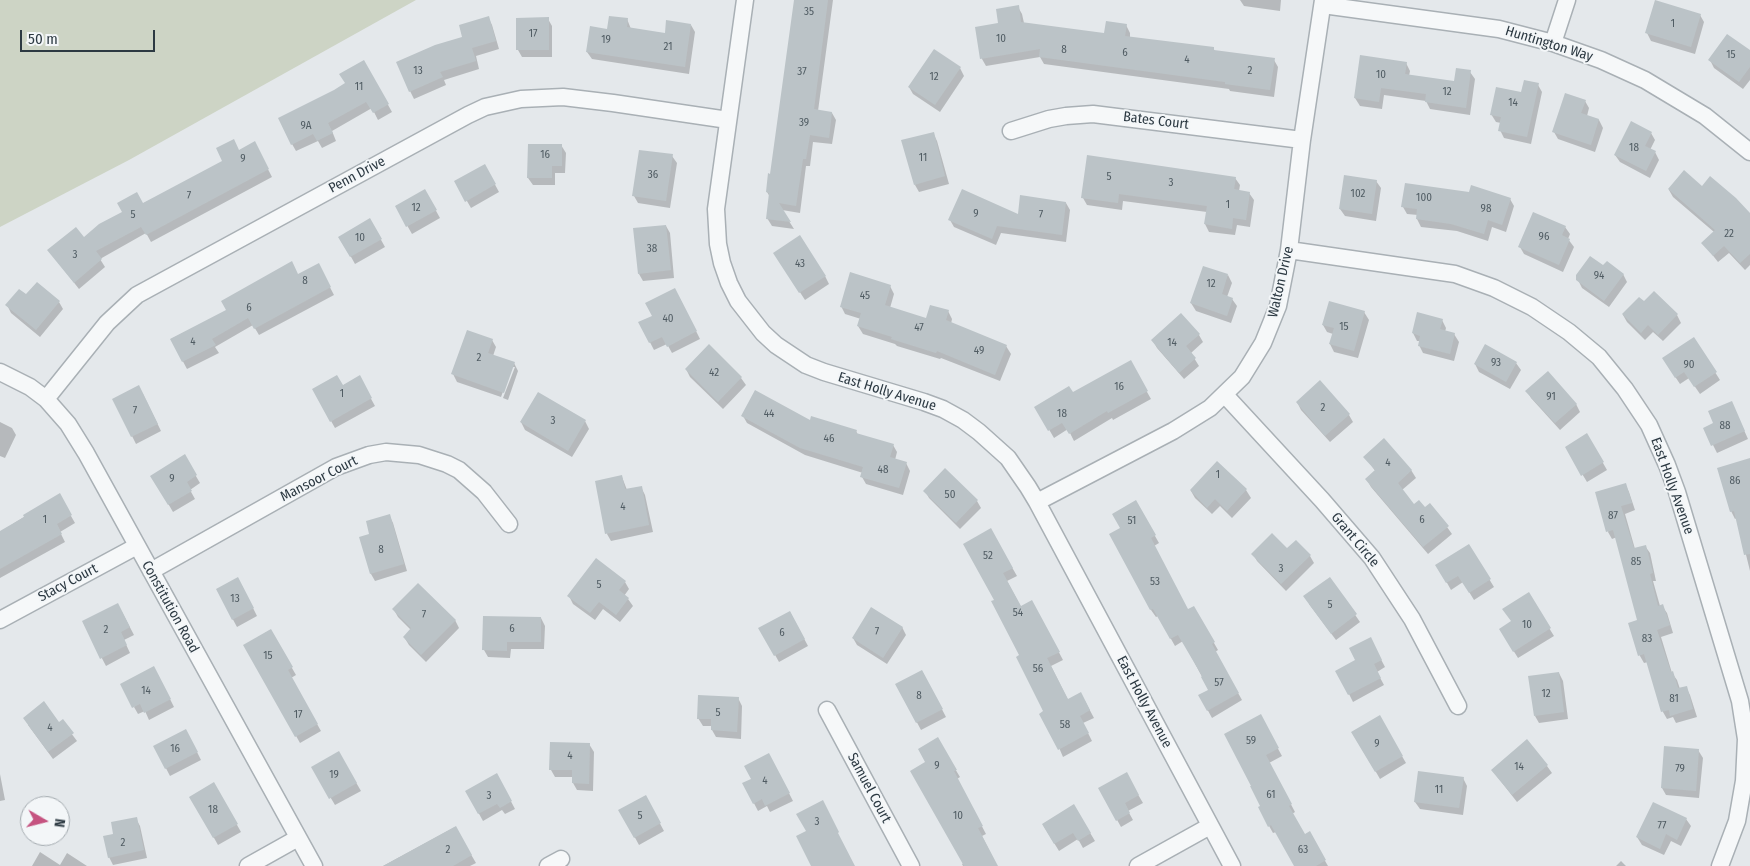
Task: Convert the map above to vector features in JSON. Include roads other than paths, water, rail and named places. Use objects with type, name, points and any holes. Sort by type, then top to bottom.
[{"type":"street","name":"East Holly Avenue","points":[[745,0],[716,209],[718,244],[729,282],[738,301],[776,345],[806,365],[924,402],[963,420],[980,432],[1008,458],[1037,502],[1232,866]]},
{"type":"street","points":[[1553,43],[1567,0]]},
{"type":"street","name":"Huntington Way","points":[[1323,2],[1499,29],[1553,43],[1601,60],[1645,80],[1705,116],[1750,152]]},
{"type":"street","name":"Walton Drive","points":[[1037,502],[1173,431],[1210,408],[1242,377],[1253,359],[1272,323],[1278,306],[1289,250],[1302,140],[1323,2]]},
{"type":"street","name":"Penn Drive","points":[[46,400],[106,323],[137,295],[468,115],[485,108],[521,99],[563,98],[613,102],[728,120]]},
{"type":"street","name":"Bates Court","points":[[1011,131],[1049,119],[1093,114],[1302,140]]},
{"type":"street","name":"East Holly Avenue","points":[[1289,250],[1436,270],[1473,280],[1532,307],[1570,332],[1599,357],[1625,389],[1638,408],[1667,464],[1743,681],[1746,739],[1744,781],[1736,821],[1720,866]]},
{"type":"street","name":"Constitution Road","points":[[0,372],[30,387],[46,400],[68,424],[86,453],[314,866]]},
{"type":"street","name":"Grant Circle","points":[[1225,395],[1322,500],[1372,558],[1412,619],[1458,706]]},
{"type":"street","name":"Mansoor Court","points":[[151,571],[336,467],[369,455],[386,452],[419,456],[460,470],[484,492],[509,524]]},
{"type":"street","name":"Stacy Court","points":[[0,620],[137,546]]},
{"type":"street","name":"Samuel Court","points":[[827,710],[911,866]]},
{"type":"street","points":[[1138,866],[1210,826]]},
{"type":"street","points":[[248,866],[298,838]]}]
